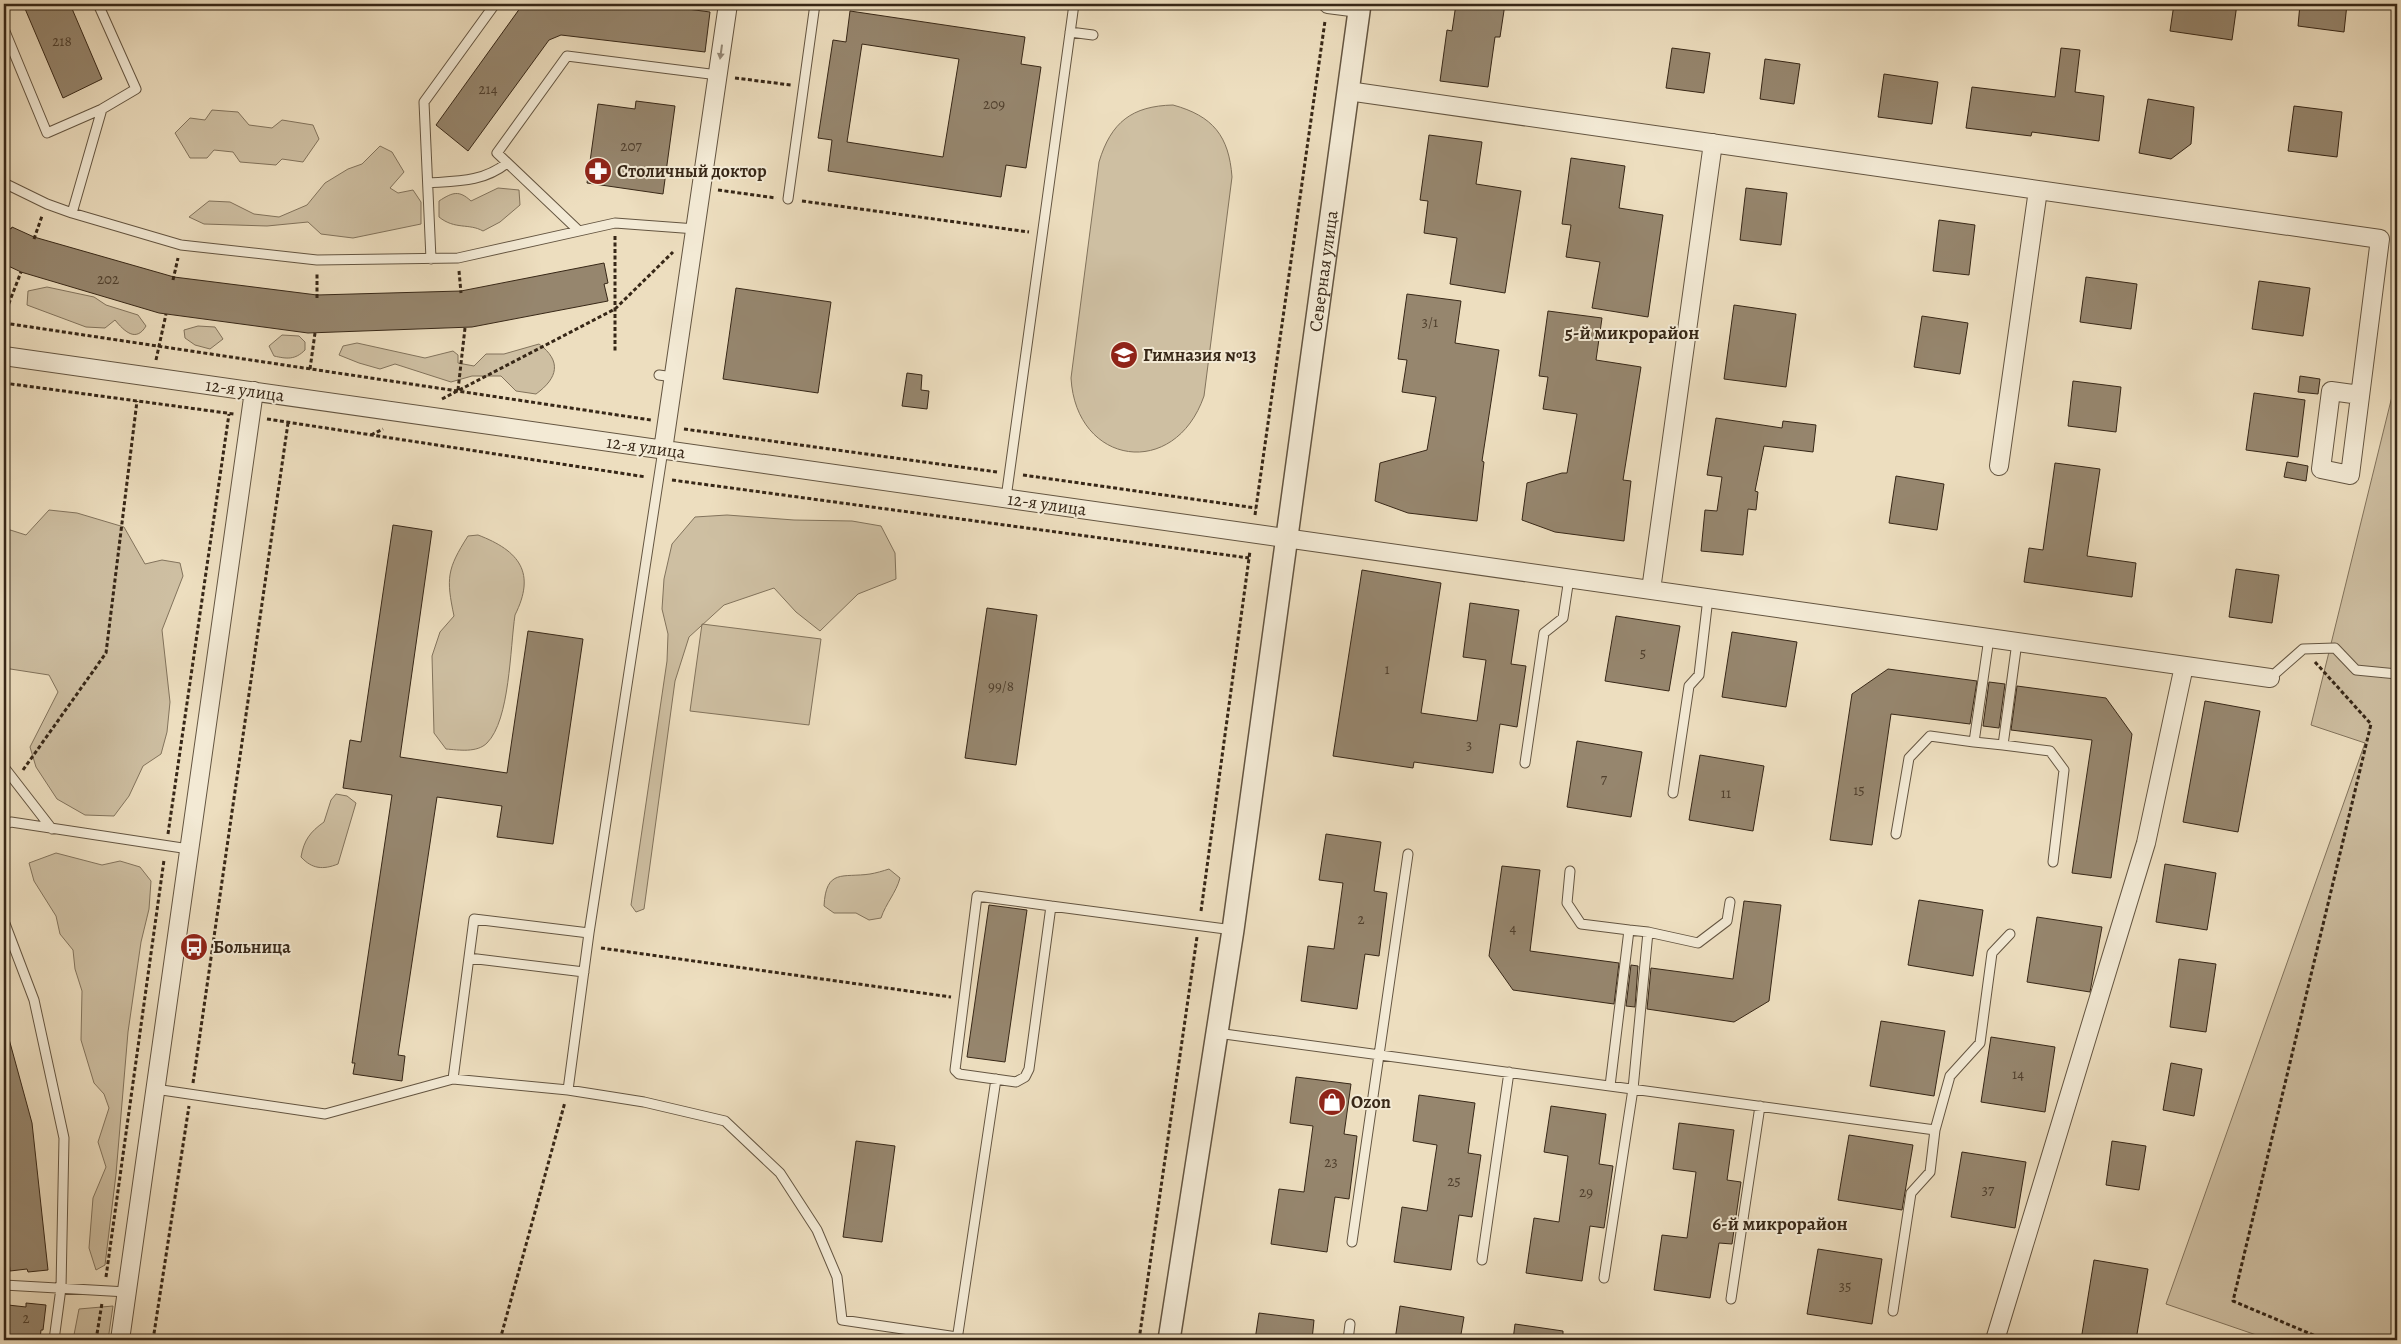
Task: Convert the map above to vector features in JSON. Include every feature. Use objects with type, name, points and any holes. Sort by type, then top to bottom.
[{"type":"street","points":[[663,450],[666,424],[666,376],[696,229],[728,4]]},
{"type":"street","points":[[1327,9],[1359,6]]},
{"type":"street","name":"Северная улица","points":[[1169,1340],[1233,930],[1288,538],[1359,6]]},
{"type":"street","points":[[1348,91],[2380,239],[2360,395]]},
{"type":"street","points":[[1651,590],[1713,143]]},
{"type":"street","points":[[1999,466],[2038,190]]},
{"type":"street","name":"12-я улица","points":[[4,356],[2270,678]]},
{"type":"street","points":[[120,1340],[254,392]]},
{"type":"street","points":[[1995,1340],[2146,843],[2184,666]]},
{"type":"lane","points":[[4,29],[47,133],[102,109],[136,89],[98,4]]},
{"type":"lane","points":[[431,258],[424,102],[495,4]]},
{"type":"lane","points":[[788,200],[815,4]]},
{"type":"lane","points":[[1006,498],[1074,4]]},
{"type":"lane","points":[[1070,32],[1094,35]]},
{"type":"lane","points":[[579,231],[497,153],[566,56],[718,75]]},
{"type":"lane","points":[[72,213],[102,109]]},
{"type":"lane","points":[[428,183],[462,181],[493,175],[507,163]]},
{"type":"lane","points":[[4,183],[46,204],[181,245],[317,260],[458,258],[615,223],[696,229]]},
{"type":"lane","points":[[568,1090],[587,946],[663,450]]},
{"type":"lane","points":[[1525,762],[1544,633],[1563,618],[1569,578]]},
{"type":"lane","points":[[1673,793],[1689,686],[1699,675],[1708,598]]},
{"type":"lane","points":[[1974,742],[1989,638]]},
{"type":"lane","points":[[2003,745],[2017,642]]},
{"type":"lane","points":[[2270,678],[2303,649],[2335,648],[2356,670],[2397,674]]},
{"type":"lane","points":[[1896,834],[1909,758],[1930,736],[2050,751],[2064,770],[2053,862]]},
{"type":"lane","points":[[4,767],[52,828]]},
{"type":"lane","points":[[4,825],[11,822],[189,849]]},
{"type":"lane","points":[[1352,1242],[1408,854]]},
{"type":"lane","points":[[1570,871],[1567,903],[1581,924],[1648,932],[1698,943],[1727,921],[1730,902]]},
{"type":"lane","points":[[1050,906],[1028,1069],[1025,1078],[1016,1082],[959,1074],[955,1070],[978,896],[1233,930]]},
{"type":"lane","points":[[453,1079],[474,919],[589,933]]},
{"type":"lane","points":[[4,921],[34,1000],[64,1138],[61,1288],[54,1340]]},
{"type":"lane","points":[[1610,1086],[1629,930]]},
{"type":"lane","points":[[1604,1278],[1633,1089],[1648,932]]},
{"type":"lane","points":[[1893,1311],[1911,1193],[1930,1172],[1935,1130],[1950,1076],[1980,1043],[1992,953],[2010,934]]},
{"type":"lane","points":[[469,958],[584,972]]},
{"type":"lane","points":[[1217,1033],[1935,1130]]},
{"type":"lane","points":[[1482,1260],[1509,1072]]},
{"type":"lane","points":[[156,1089],[325,1114],[453,1079],[568,1090],[644,1102],[725,1121],[780,1173],[817,1230],[837,1277],[842,1320],[957,1339],[996,1080]]},
{"type":"lane","points":[[1731,1299],[1760,1106]]},
{"type":"lane","points":[[4,1286],[127,1292]]},
{"type":"lane","points":[[1348,1340],[1350,1324]]},
{"type":"path","points":[[1139,1340],[1327,9]]},
{"type":"path","points":[[718,75],[804,87]]},
{"type":"path","points":[[702,188],[1042,234]]},
{"type":"path","points":[[34,239],[46,204]]},
{"type":"path","points":[[615,223],[615,353]]},
{"type":"path","points":[[370,435],[414,414],[615,308],[696,229]]},
{"type":"path","points":[[173,280],[181,245]]},
{"type":"path","points":[[458,258],[461,293]]},
{"type":"path","points":[[317,260],[317,298]]},
{"type":"path","points":[[4,316],[21,272]]},
{"type":"path","points":[[4,323],[458,390],[666,424],[1256,508]]},
{"type":"path","points":[[458,390],[465,328]]},
{"type":"path","points":[[310,368],[315,333]]},
{"type":"path","points":[[4,383],[250,416],[659,478],[1249,558]]},
{"type":"path","points":[[15,781],[106,653],[138,401]]},
{"type":"path","points":[[96,1340],[229,414]]},
{"type":"path","points":[[153,1340],[191,1094],[288,422]]},
{"type":"path","points":[[2303,649],[2371,724],[2233,1301],[2325,1340]]},
{"type":"path","points":[[587,946],[964,999]]},
{"type":"path","points":[[500,1340],[568,1090]]},
{"type":"shaded area","points":[[1173,105],[1199,115],[1216,130],[1223,139],[1227,150],[1232,177],[1204,396],[1190,423],[1172,441],[1150,450],[1128,452],[1108,445],[1090,430],[1077,407],[1071,378],[1099,162],[1110,136],[1125,119],[1146,109]]},
{"type":"shaded area","points":[[212,110],[238,112],[249,125],[272,128],[282,120],[313,125],[319,139],[303,162],[282,159],[276,165],[240,162],[233,152],[214,150],[207,158],[190,158],[175,133],[190,118],[205,120]]},
{"type":"shaded area","points":[[380,146],[392,152],[404,172],[390,188],[398,193],[413,190],[421,202],[421,224],[353,238],[321,234],[308,222],[267,226],[204,224],[189,217],[209,201],[230,202],[254,214],[279,217],[307,205],[325,183],[348,169],[362,164]]},
{"type":"shaded area","points":[[498,188],[519,190],[520,205],[500,222],[483,231],[472,227],[451,224],[439,217],[439,201],[452,194],[463,195],[471,201]]},
{"type":"shaded area","points":[[47,287],[94,297],[106,305],[138,315],[146,326],[138,334],[130,334],[115,320],[105,328],[86,327],[27,305],[28,291]]},
{"type":"shaded area","points":[[198,326],[215,327],[223,339],[210,349],[195,345],[185,338],[184,330]]},
{"type":"shaded area","points":[[282,335],[299,336],[305,342],[305,350],[298,356],[291,358],[274,356],[269,346]]},
{"type":"shaded area","points":[[357,343],[425,358],[453,351],[458,355],[458,363],[474,366],[486,354],[504,354],[539,344],[546,350],[554,363],[553,376],[536,394],[516,391],[501,376],[472,376],[451,382],[395,364],[380,369],[339,355],[343,346]]},
{"type":"shaded area","points":[[2397,376],[2397,1340],[2271,1340],[2166,1304],[2365,743],[2311,725]]},
{"type":"shaded area","points":[[49,510],[77,513],[124,527],[145,564],[162,560],[180,563],[183,576],[162,630],[170,702],[167,732],[161,754],[143,766],[129,796],[114,816],[85,815],[57,799],[36,767],[30,747],[58,692],[49,675],[4,668],[4,528],[26,535]]},
{"type":"shaded area","points":[[727,515],[794,520],[852,521],[881,526],[895,553],[896,579],[858,594],[820,631],[796,612],[774,588],[724,605],[689,637],[675,681],[644,909],[636,912],[631,905],[667,661],[668,634],[662,609],[664,579],[672,544],[695,517]]},
{"type":"shaded area","points":[[478,535],[493,541],[514,556],[524,575],[524,587],[515,615],[505,701],[495,732],[487,743],[478,748],[468,750],[446,749],[434,733],[432,656],[440,632],[454,616],[449,583],[452,566],[468,536]]},
{"type":"shaded area","points":[[702,624],[821,639],[809,725],[690,711]]},
{"type":"shaded area","points":[[336,794],[347,796],[356,803],[338,864],[323,868],[314,866],[301,857],[304,846],[311,833],[324,822],[331,800]]},
{"type":"shaded area","points":[[56,853],[102,865],[120,861],[140,867],[151,881],[149,909],[141,942],[128,1032],[116,1174],[105,1265],[96,1270],[89,1248],[93,1198],[106,1167],[98,1142],[109,1108],[104,1094],[94,1083],[81,1040],[82,991],[75,969],[73,950],[60,934],[56,916],[34,881],[29,863]]},
{"type":"shaded area","points":[[889,869],[900,878],[881,918],[869,920],[856,913],[834,913],[824,906],[825,894],[832,880],[838,877],[870,874]]},
{"type":"shaded area","points":[[113,1306],[108,1340],[73,1340],[79,1309]]},
{"type":"building","points":[[23,4],[70,4],[102,79],[63,98]]},
{"type":"building","points":[[523,4],[650,4],[710,12],[705,52],[561,35],[549,40],[468,151],[436,125]]},
{"type":"building","points":[[1456,4],[1505,4],[1500,37],[1495,37],[1488,87],[1440,81],[1447,30],[1452,31]]},
{"type":"building","points":[[2174,4],[2237,4],[2232,40],[2170,31]]},
{"type":"building","points":[[2300,4],[2347,4],[2344,32],[2298,26]]},
{"type":"building","points":[[850,11],[1025,37],[1021,64],[1041,67],[1026,168],[1006,165],[1001,197],[828,171],[832,140],[818,138],[833,40],[846,42]],"holes":[[[862,44],[959,59],[943,157],[847,142]]]},
{"type":"building","points":[[1672,48],[1710,53],[1704,93],[1666,88]]},
{"type":"building","points":[[2061,48],[2080,50],[2075,92],[2104,96],[2099,141],[2032,132],[2031,136],[1966,128],[1972,87],[2055,97]]},
{"type":"building","points":[[1765,59],[1800,64],[1794,104],[1760,99]]},
{"type":"building","points":[[1884,74],[1938,82],[1932,124],[1878,117]]},
{"type":"building","points":[[2148,99],[2194,107],[2191,144],[2171,159],[2139,153]]},
{"type":"building","points":[[636,101],[675,106],[663,194],[587,183],[598,104],[635,109]]},
{"type":"building","points":[[2294,106],[2342,112],[2337,157],[2288,151]]},
{"type":"building","points":[[1429,135],[1482,142],[1476,184],[1521,191],[1505,293],[1450,284],[1457,238],[1424,233],[1428,201],[1420,200]]},
{"type":"building","points":[[1571,158],[1625,166],[1619,208],[1663,215],[1648,317],[1592,308],[1600,262],[1566,257],[1571,225],[1562,224]]},
{"type":"building","points":[[1746,188],[1787,193],[1781,245],[1740,240]]},
{"type":"building","points":[[1939,220],[1975,225],[1969,275],[1933,271]]},
{"type":"building","points":[[4,225],[34,237],[174,277],[317,295],[461,291],[604,263],[608,283],[604,284],[608,301],[472,327],[308,333],[159,313],[21,272],[4,264]]},
{"type":"building","points":[[2086,277],[2137,284],[2131,329],[2080,322]]},
{"type":"building","points":[[2259,281],[2310,288],[2303,336],[2252,329]]},
{"type":"building","points":[[736,288],[831,302],[818,393],[723,379]]},
{"type":"building","points":[[1407,294],[1461,301],[1455,343],[1499,350],[1482,461],[1484,462],[1477,521],[1408,513],[1375,501],[1380,463],[1427,450],[1436,397],[1402,392],[1407,360],[1398,359]]},
{"type":"building","points":[[1734,305],[1796,314],[1786,387],[1724,379]]},
{"type":"building","points":[[1548,311],[1602,318],[1596,360],[1641,367],[1623,480],[1631,481],[1624,541],[1555,532],[1522,520],[1527,483],[1567,473],[1577,414],[1543,409],[1548,377],[1539,376]]},
{"type":"building","points":[[1922,316],[1968,323],[1960,374],[1914,367]]},
{"type":"building","points":[[907,373],[922,375],[921,390],[929,391],[927,409],[902,406]]},
{"type":"building","points":[[2300,376],[2320,379],[2318,394],[2298,392]]},
{"type":"building","points":[[2073,381],[2121,387],[2116,432],[2068,426]]},
{"type":"building","points":[[2254,393],[2305,400],[2298,457],[2246,450]]},
{"type":"building","points":[[1716,418],[1782,428],[1783,421],[1816,425],[1813,452],[1764,446],[1755,491],[1758,492],[1756,510],[1748,509],[1743,555],[1701,551],[1705,510],[1717,511],[1722,477],[1707,475]]},
{"type":"building","points":[[2287,462],[2308,466],[2306,481],[2284,477]]},
{"type":"building","points":[[2055,463],[2100,469],[2087,556],[2136,563],[2132,597],[2024,582],[2029,548],[2043,550]]},
{"type":"building","points":[[1896,476],[1944,484],[1937,530],[1889,523]]},
{"type":"building","points":[[393,525],[432,531],[400,757],[507,773],[528,631],[583,639],[553,844],[497,837],[502,806],[437,797],[398,1055],[405,1056],[402,1081],[353,1074],[355,1063],[352,1063],[392,795],[343,788],[350,740],[361,742]]},
{"type":"building","points":[[2236,569],[2279,575],[2272,623],[2229,617]]},
{"type":"building","points":[[1362,570],[1441,583],[1421,713],[1477,721],[1486,660],[1463,657],[1470,603],[1519,610],[1511,664],[1526,666],[1517,727],[1500,724],[1493,773],[1414,762],[1413,768],[1333,756]]},
{"type":"building","points":[[987,608],[1037,615],[1016,765],[965,758]]},
{"type":"building","points":[[1616,616],[1680,626],[1669,691],[1605,681]]},
{"type":"building","points":[[1732,632],[1797,642],[1786,707],[1722,697]]},
{"type":"building","points":[[1888,669],[1977,681],[1970,724],[1891,714],[1872,845],[1830,840],[1852,694]]},
{"type":"building","points":[[1989,682],[2005,684],[1999,728],[1983,726]]},
{"type":"building","points":[[2017,686],[2106,698],[2132,734],[2111,878],[2072,873],[2092,740],[2011,730]]},
{"type":"building","points":[[2205,701],[2260,711],[2238,832],[2183,822]]},
{"type":"building","points":[[1577,741],[1642,752],[1631,817],[1567,807]]},
{"type":"building","points":[[1700,755],[1764,766],[1753,831],[1689,820]]},
{"type":"building","points":[[1326,834],[1381,842],[1374,891],[1387,893],[1379,956],[1365,954],[1357,1009],[1301,1001],[1308,946],[1334,949],[1343,883],[1319,880]]},
{"type":"building","points":[[2165,864],[2216,873],[2207,930],[2156,922]]},
{"type":"building","points":[[1502,866],[1540,870],[1530,951],[1619,963],[1614,1004],[1513,990],[1489,956]]},
{"type":"building","points":[[1919,900],[1983,910],[1973,976],[1908,965]]},
{"type":"building","points":[[1744,901],[1781,905],[1769,1001],[1734,1022],[1647,1009],[1651,968],[1733,979]]},
{"type":"building","points":[[989,905],[1027,910],[1005,1062],[967,1057]]},
{"type":"building","points":[[2037,917],[2102,927],[2090,992],[2027,982]]},
{"type":"building","points":[[2179,959],[2216,964],[2206,1032],[2170,1027]]},
{"type":"building","points":[[1631,965],[1638,966],[1635,1007],[1626,1006]]},
{"type":"building","points":[[1881,1021],[1945,1031],[1934,1096],[1870,1086]]},
{"type":"building","points":[[1991,1037],[2055,1047],[2045,1112],[1981,1102]]},
{"type":"building","points":[[9,1039],[32,1123],[48,1270],[28,1272],[27,1269],[10,1271],[4,1214],[4,1040]]},
{"type":"building","points":[[2171,1063],[2202,1069],[2194,1116],[2163,1110]]},
{"type":"building","points":[[1296,1077],[1351,1084],[1344,1134],[1357,1136],[1349,1199],[1335,1197],[1327,1252],[1271,1244],[1279,1189],[1304,1192],[1313,1126],[1290,1123]]},
{"type":"building","points":[[1419,1095],[1475,1103],[1468,1153],[1481,1155],[1472,1217],[1459,1215],[1451,1270],[1394,1262],[1402,1207],[1427,1211],[1437,1145],[1413,1141]]},
{"type":"building","points":[[1551,1106],[1606,1114],[1599,1164],[1613,1166],[1604,1228],[1590,1226],[1582,1281],[1526,1273],[1534,1218],[1559,1222],[1568,1156],[1544,1152]]},
{"type":"building","points":[[1679,1123],[1734,1130],[1727,1180],[1741,1182],[1732,1244],[1719,1243],[1710,1298],[1654,1290],[1662,1235],[1687,1238],[1696,1172],[1673,1169]]},
{"type":"building","points":[[1849,1135],[1913,1145],[1902,1210],[1838,1200]]},
{"type":"building","points":[[856,1141],[895,1146],[882,1242],[843,1237]]},
{"type":"building","points":[[2112,1141],[2146,1146],[2139,1190],[2106,1185]]},
{"type":"building","points":[[1962,1152],[2026,1162],[2015,1228],[1951,1217]]},
{"type":"building","points":[[1818,1249],[1882,1259],[1872,1324],[1807,1314]]},
{"type":"building","points":[[2094,1260],[2148,1269],[2136,1340],[2081,1340]]},
{"type":"building","points":[[26,1303],[46,1305],[40,1340],[4,1340],[8,1305],[26,1307]]},
{"type":"building","points":[[1400,1306],[1464,1317],[1460,1340],[1395,1340]]},
{"type":"building","points":[[1259,1313],[1314,1320],[1312,1340],[1255,1340]]},
{"type":"building","points":[[1515,1324],[1563,1331],[1563,1340],[1513,1340]]},
{"type":"place","name":"Столичный доктор","points":[[598,171]]},
{"type":"place","name":"Гимназия №13","points":[[1124,355]]},
{"type":"place","name":"Больница","points":[[194,947]]},
{"type":"place","name":"Ozon","points":[[1332,1102]]},
{"type":"district","name":"5-й микрорайон","points":[[1632,332]]},
{"type":"district","name":"6-й микрорайон","points":[[1780,1223]]}]
